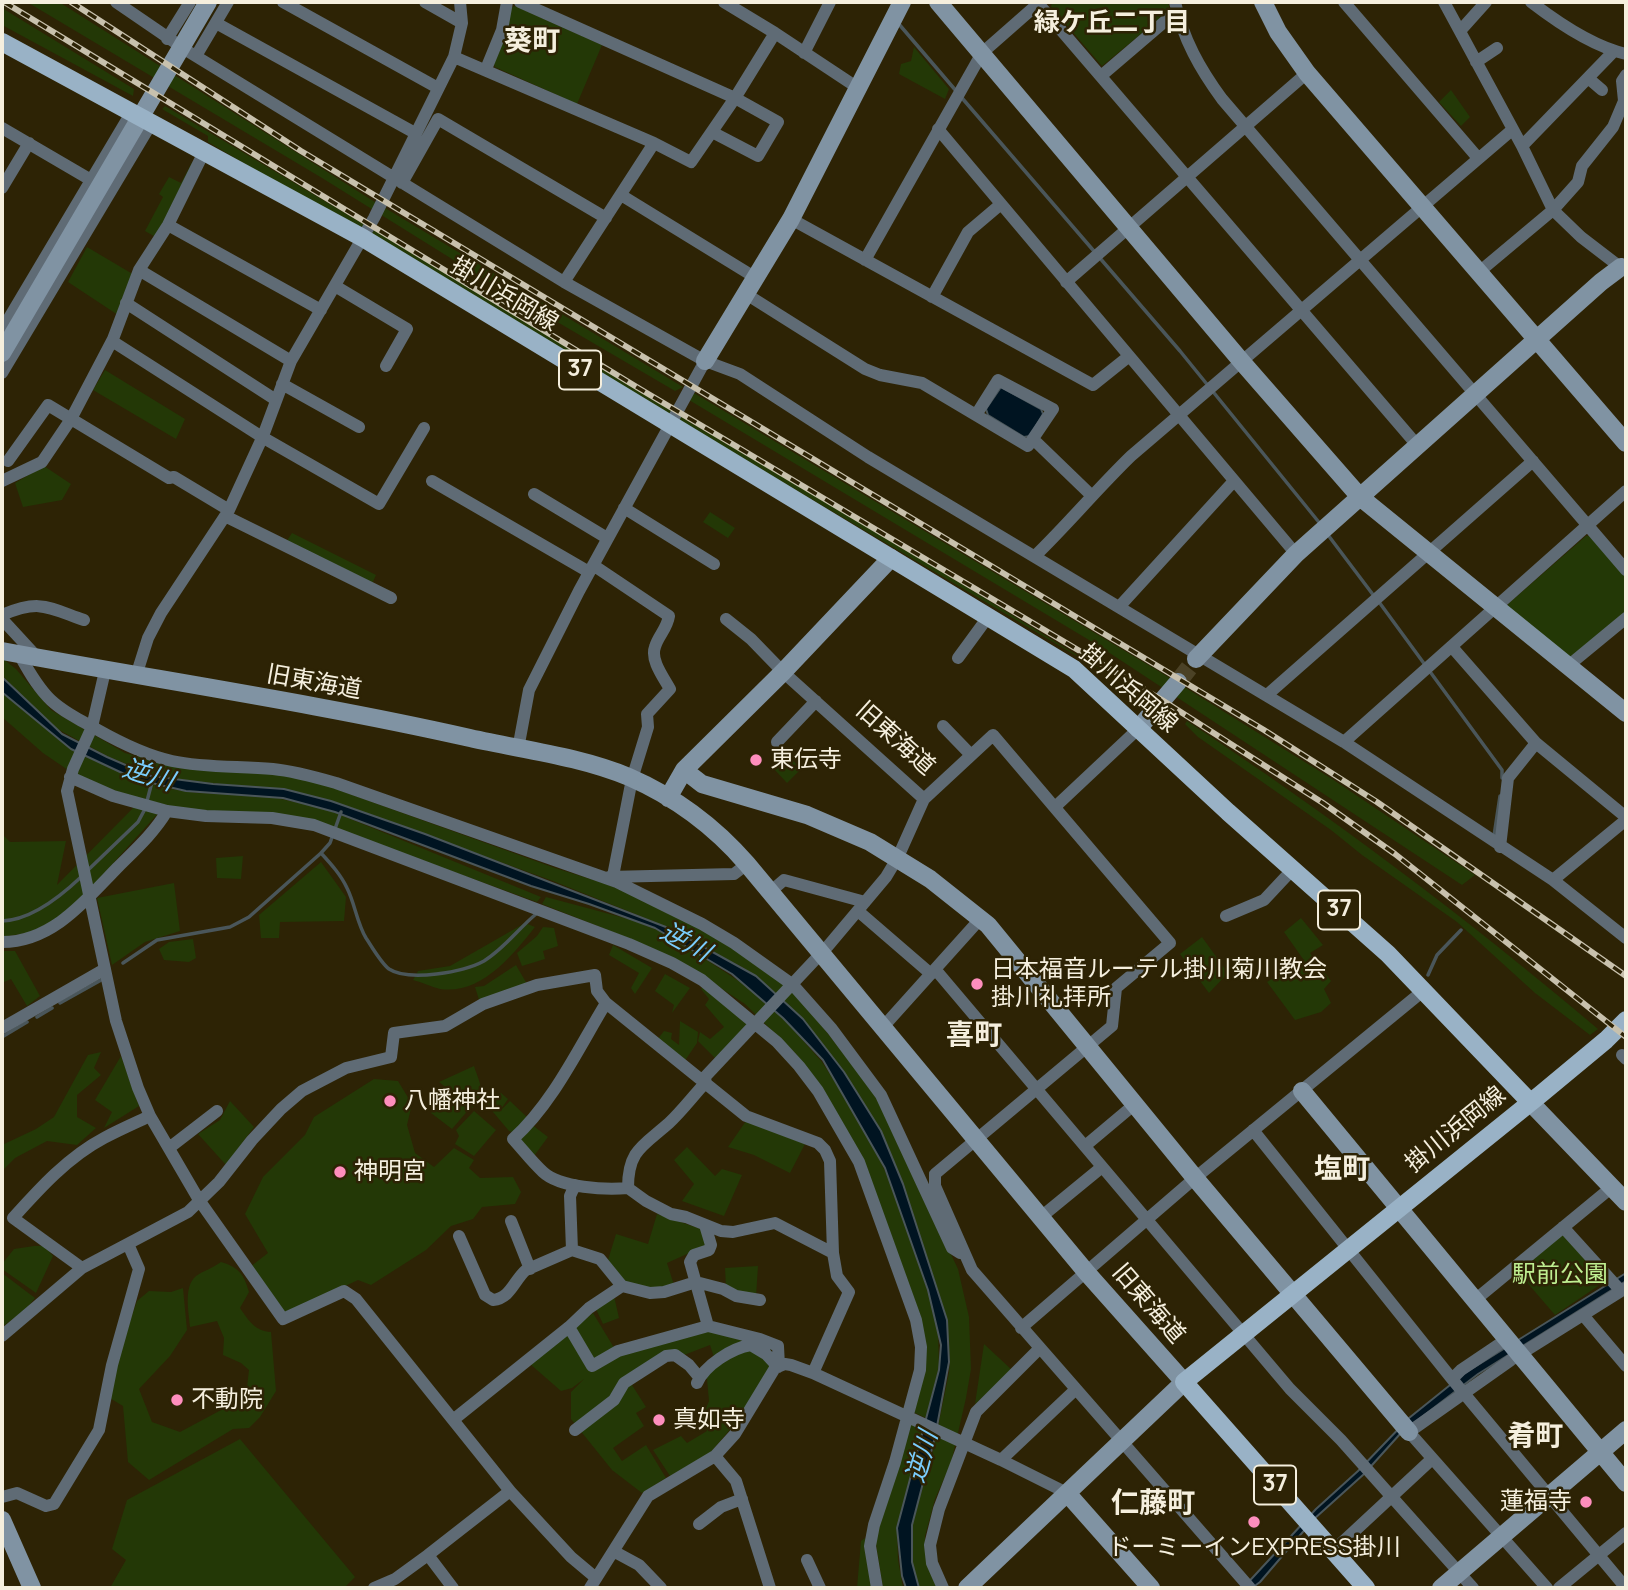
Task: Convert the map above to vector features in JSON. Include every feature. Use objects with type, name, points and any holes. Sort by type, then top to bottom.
[{"type":"main road","name":"掛川浜岡線","points":[[2,42],[363,238],[1074,669],[1388,954],[1531,1102],[1184,1382]]},
{"type":"main road","points":[[1531,1102],[1626,1020]]},
{"type":"main road","name":"37","points":[[1184,1382],[1366,1588]]},
{"type":"street","points":[[116,2],[167,38],[564,282],[705,362],[740,374],[868,457],[1344,742],[1553,880],[1626,938]]},
{"type":"street","points":[[167,38],[190,2]]},
{"type":"street","points":[[2,354],[208,2]]},
{"type":"street","points":[[196,56],[228,2]]},
{"type":"street","points":[[283,2],[438,88]]},
{"type":"street","points":[[425,2],[463,23]]},
{"type":"street","points":[[397,180],[415,133],[454,57],[463,23],[460,2]]},
{"type":"street","points":[[486,69],[502,30],[507,2]]},
{"type":"street","points":[[520,2],[735,99],[778,122],[758,156],[712,132]]},
{"type":"street","points":[[724,2],[858,88]]},
{"type":"street","points":[[804,52],[830,2]]},
{"type":"street","points":[[518,749],[529,690],[591,568],[705,362],[791,219],[902,2]]},
{"type":"street","points":[[938,2],[1242,362],[1360,497],[1626,713]]},
{"type":"street","points":[[865,260],[982,53],[1038,2],[1417,446]]},
{"type":"street","points":[[1263,2],[1278,32],[1307,73],[1626,443]]},
{"type":"street","points":[[1344,2],[1478,158]]},
{"type":"street","points":[[1198,657],[1296,554],[1601,282],[1624,270],[1581,237],[1553,210],[1522,146],[1444,2]]},
{"type":"street","points":[[1460,31],[1486,2]]},
{"type":"street","points":[[1522,146],[1588,78],[1620,52],[1552,18],[1531,2]]},
{"type":"street","points":[[1101,76],[1176,6],[1189,47],[1201,71],[1245,127],[1626,570]]},
{"type":"street","points":[[216,23],[415,133]]},
{"type":"street","points":[[454,57],[654,143],[691,162],[735,99],[775,33]]},
{"type":"street","points":[[1476,62],[1497,48]]},
{"type":"street","points":[[1066,282],[1307,73]]},
{"type":"street","points":[[1479,272],[1553,210],[1578,182],[1582,166],[1613,127],[1623,101],[1622,81],[1626,75]]},
{"type":"street","points":[[1588,78],[1602,90]]},
{"type":"street","points":[[2,330],[131,113]]},
{"type":"street","points":[[136,676],[148,638],[161,613],[227,513],[262,437],[291,361],[397,180],[439,119],[606,218]]},
{"type":"street","points":[[2,373],[151,124]]},
{"type":"street","points":[[2,128],[91,180]]},
{"type":"street","points":[[938,129],[1296,554]]},
{"type":"street","points":[[1035,556],[1131,456],[1513,130]]},
{"type":"street","points":[[564,282],[654,143]]},
{"type":"street","points":[[2,188],[29,144]]},
{"type":"street","points":[[2,481],[42,462],[71,419],[112,341],[139,270],[168,225],[204,152]]},
{"type":"street","points":[[621,195],[756,278]]},
{"type":"street","points":[[932,297],[968,232],[1001,204]]},
{"type":"street","points":[[791,219],[1093,385],[1128,357]]},
{"type":"street","points":[[168,225],[321,310]]},
{"type":"street","points":[[139,270],[291,361]]},
{"type":"street","points":[[335,286],[407,328],[386,366]]},
{"type":"street","points":[[746,294],[865,369],[880,375],[922,383],[975,415],[1028,446],[1054,409],[998,380],[975,415]]},
{"type":"street","points":[[126,303],[276,400]]},
{"type":"street","points":[[112,341],[262,437],[379,504],[424,428]]},
{"type":"street","points":[[282,384],[359,427]]},
{"type":"street","points":[[8,461],[48,405],[169,478],[174,477],[227,513],[391,598]]},
{"type":"street","points":[[1033,439],[1091,495]]},
{"type":"street","points":[[1267,695],[1533,461]]},
{"type":"street","points":[[432,481],[591,568],[668,617],[668,625],[654,648],[654,658],[670,689],[647,714],[648,727],[632,779],[609,877]]},
{"type":"street","points":[[1119,607],[1233,482]]},
{"type":"street","points":[[1344,742],[1626,491]]},
{"type":"street","points":[[534,494],[607,538]]},
{"type":"street","points":[[624,508],[713,564]]},
{"type":"street","points":[[668,798],[684,770],[783,672],[891,558]]},
{"type":"street","points":[[38,658],[2,617],[25,605],[46,606],[84,620]]},
{"type":"street","points":[[958,658],[988,617]]},
{"type":"street","points":[[1568,666],[1626,618]]},
{"type":"street","name":"旧東海道","points":[[726,619],[924,799],[993,735],[1055,807],[1170,943],[1116,988],[1112,1026],[1088,1045]]},
{"type":"street","points":[[1452,647],[1536,743],[1626,818],[1553,880]]},
{"type":"street","points":[[8,652],[52,704],[91,730],[125,745],[170,761],[274,769],[327,780],[609,877],[734,943],[791,987],[832,1029],[881,1095],[952,1248],[964,1255]]},
{"type":"street","name":"旧東海道","points":[[8,652],[407,724],[595,765],[632,779],[668,798],[719,833],[747,864],[1087,1273],[1184,1382]]},
{"type":"street","points":[[105,671],[91,730],[71,773],[66,791],[116,1021],[128,1062],[150,1116],[199,1200],[283,1319],[344,1292],[356,1299],[510,1491],[593,1583],[615,1552],[643,1502],[653,1491],[715,1456],[736,1434],[778,1367],[778,1346],[708,1326],[618,1351],[592,1366],[569,1327]]},
{"type":"street","points":[[1055,807],[1138,729],[1178,682]]},
{"type":"street","points":[[777,742],[816,701]]},
{"type":"street","points":[[943,726],[971,755]]},
{"type":"street","points":[[1500,847],[1508,778],[1536,743]]},
{"type":"street","points":[[684,770],[702,784],[807,815],[846,830],[898,857],[981,918],[1292,1294],[1432,1459],[1547,1588]]},
{"type":"street","points":[[71,773],[101,791],[167,811],[206,816],[272,818],[325,829],[516,900],[651,953],[702,980],[757,1023],[784,1050],[818,1091],[859,1162],[916,1320],[921,1347],[920,1370],[908,1417],[870,1546],[877,1588]]},
{"type":"street","points":[[628,1188],[628,1169],[636,1149],[670,1122],[822,954],[886,877],[924,799]]},
{"type":"street","points":[[2,942],[34,937],[51,928],[90,896],[156,828],[167,811]]},
{"type":"street","points":[[609,877],[734,874],[747,864]]},
{"type":"street","points":[[1226,916],[1264,900],[1293,869]]},
{"type":"street","points":[[770,892],[784,880],[861,906],[933,971],[1037,1089],[1290,1389],[1341,1440],[1473,1588]]},
{"type":"street","points":[[1586,908],[1595,906],[1626,929]]},
{"type":"street","points":[[883,1027],[981,918]]},
{"type":"street","points":[[2,1028],[105,969]]},
{"type":"street","points":[[2,1336],[82,1268],[188,1213],[219,1182],[252,1140],[302,1091],[346,1068],[391,1057],[394,1033],[444,1026],[483,1004],[537,985],[595,975],[597,990],[606,1003],[746,1116],[818,1143],[825,1150],[830,1161],[833,1253],[837,1276],[849,1292],[813,1373]]},
{"type":"street","name":"旧東海道","points":[[1087,1273],[1195,1178],[1423,991]]},
{"type":"street","points":[[606,1003],[545,1103],[513,1139],[545,1175],[604,1191],[628,1188],[671,1214],[721,1231],[733,1232],[775,1223],[833,1253]]},
{"type":"street","points":[[1088,1045],[935,1174],[933,1179],[972,1270],[1247,1584]]},
{"type":"street","points":[[1302,1090],[1626,1483]]},
{"type":"street","points":[[1531,1102],[1626,1202]]},
{"type":"street","points":[[1085,1146],[1135,1104]]},
{"type":"street","points":[[169,1148],[217,1111]]},
{"type":"street","points":[[82,1268],[13,1218],[38,1190],[71,1160],[103,1139],[150,1116]]},
{"type":"street","points":[[1254,1130],[1452,1379],[1626,1588]]},
{"type":"street","points":[[1041,1217],[1102,1167]]},
{"type":"street","points":[[572,1250],[570,1196],[575,1185]]},
{"type":"street","points":[[1475,1300],[1612,1187]]},
{"type":"street","points":[[511,1221],[530,1269]]},
{"type":"street","points":[[705,1225],[711,1245],[709,1250],[694,1255],[690,1262],[708,1326]]},
{"type":"street","points":[[1409,1432],[1520,1354],[1622,1290],[1563,1227]]},
{"type":"street","points":[[459,1236],[485,1294],[493,1300],[509,1293],[520,1275],[572,1250],[600,1259],[622,1286],[650,1293],[664,1292],[696,1282],[723,1289],[736,1296],[760,1300]]},
{"type":"street","points":[[2,1497],[17,1493],[46,1506],[54,1504],[99,1430],[112,1365],[139,1269],[128,1244]]},
{"type":"street","points":[[1021,1328],[1087,1273]]},
{"type":"street","points":[[453,1420],[589,1308],[622,1286]]},
{"type":"street","points":[[1583,1315],[1626,1366]]},
{"type":"street","points":[[1452,1379],[1507,1339]]},
{"type":"street","points":[[575,1430],[614,1400],[624,1383],[666,1356],[675,1355],[689,1365],[698,1380],[737,1347],[751,1345],[766,1354],[778,1367]]},
{"type":"street","points":[[943,1588],[932,1563],[930,1545],[959,1440],[979,1408],[1039,1349]]},
{"type":"street","points":[[778,1367],[791,1365],[813,1373],[1066,1493],[1151,1588]]},
{"type":"street","points":[[967,1588],[1184,1382]]},
{"type":"street","points":[[1001,1460],[1075,1390]]},
{"type":"street","points":[[1441,1588],[1626,1430]]},
{"type":"street","points":[[715,1456],[736,1481],[770,1588]]},
{"type":"street","points":[[1333,1551],[1432,1459]]},
{"type":"street","points":[[374,1588],[395,1578],[428,1555],[510,1491]]},
{"type":"street","points":[[699,1524],[721,1507],[742,1499]]},
{"type":"street","points":[[4,1533],[32,1588]]},
{"type":"street","points":[[1559,1588],[1626,1533]]},
{"type":"street","points":[[615,1552],[639,1565],[661,1588]]},
{"type":"street","points":[[428,1555],[453,1588]]},
{"type":"street","points":[[807,1560],[820,1588]]},
{"type":"green space","points":[[27,2],[59,2],[370,199],[683,387],[675,391],[484,279],[322,178]]},
{"type":"green space","points":[[1052,2],[1168,2],[1170,10],[1102,66],[1051,7]]},
{"type":"green space","points":[[515,6],[602,45],[577,104],[495,67],[493,62],[509,9]]},
{"type":"green space","points":[[2,8],[134,89],[133,96],[2,25]]},
{"type":"green space","points":[[914,47],[949,89],[945,99],[899,74],[901,64],[911,61]]},
{"type":"green space","points":[[1451,90],[1470,117],[1461,126],[1439,102]]},
{"type":"green space","points":[[165,106],[639,388],[691,423],[866,525],[1124,684],[208,142],[208,136],[162,109]]},
{"type":"green space","points":[[192,162],[197,164],[159,239],[145,231],[163,197],[159,194],[169,177],[181,183]]},
{"type":"green space","points":[[87,247],[136,276],[121,317],[68,282]]},
{"type":"green space","points":[[105,370],[185,419],[176,439],[93,390]]},
{"type":"green space","points":[[694,393],[1165,675],[1332,779],[1475,875],[1462,885],[1099,646],[689,400]]},
{"type":"green space","points":[[44,466],[71,484],[62,500],[23,507],[15,483]]},
{"type":"green space","points":[[710,512],[735,528],[728,538],[703,522]]},
{"type":"green space","points":[[292,533],[376,575],[372,584],[286,542]]},
{"type":"green space","points":[[1586,536],[1591,536],[1626,577],[1626,612],[1573,657],[1567,658],[1508,610],[1508,604]]},
{"type":"green space","points":[[2,658],[16,669],[51,710],[125,753],[185,769],[269,770],[319,781],[555,868],[603,883],[684,915],[796,993],[875,1094],[958,1269],[969,1317],[971,1369],[951,1463],[935,1499],[925,1536],[925,1553],[938,1588],[918,1588],[913,1571],[910,1535],[917,1503],[929,1470],[949,1373],[946,1316],[881,1131],[844,1072],[803,1019],[744,968],[655,922],[553,881],[331,801],[276,789],[158,776],[109,757],[50,725],[2,675]]},
{"type":"green space","points":[[2,692],[71,749],[133,778],[164,788],[197,793],[263,795],[326,809],[541,897],[537,902],[332,828],[192,811],[116,793],[87,782],[43,753],[2,717]]},
{"type":"green space","points":[[1187,721],[1293,793],[1397,869],[1499,947],[1598,1029],[1590,1035],[1535,993],[1457,922],[1198,737],[1185,724]]},
{"type":"green space","points":[[787,754],[801,769],[787,783],[773,768]]},
{"type":"green space","points":[[134,807],[162,809],[67,916],[27,933],[2,937],[2,834],[10,842],[66,841],[57,885]]},
{"type":"green space","points":[[243,856],[241,879],[217,878],[216,858]]},
{"type":"green space","points":[[321,862],[346,897],[344,921],[280,922],[279,938],[261,938],[259,915]]},
{"type":"green space","points":[[174,883],[180,931],[145,942],[112,965],[97,898]]},
{"type":"green space","points":[[546,897],[632,920],[667,934],[766,999],[822,1062],[861,1122],[889,1179],[932,1303],[938,1330],[939,1367],[926,1418],[913,1412],[925,1366],[881,1212],[797,1055],[745,1004],[710,981],[628,938],[542,904]]},
{"type":"green space","points":[[1301,918],[1323,945],[1310,953],[1331,981],[1324,989],[1331,1003],[1321,1012],[1295,1020],[1267,982],[1303,959],[1284,932]]},
{"type":"green space","points":[[525,923],[535,927],[506,961],[482,980],[455,989],[440,989],[413,980],[418,971],[450,966]]},
{"type":"green space","points":[[543,927],[554,928],[558,946],[543,951],[545,959],[522,966],[517,953],[537,936]]},
{"type":"green space","points":[[1202,937],[1228,973],[1209,993],[1180,954]]},
{"type":"green space","points":[[193,939],[196,958],[189,962],[164,960],[159,949],[169,942]]},
{"type":"green space","points":[[613,945],[652,968],[635,994],[631,988],[639,973],[609,955]]},
{"type":"green space","points":[[2,951],[15,951],[40,996],[27,1006],[11,979],[2,983]]},
{"type":"green space","points":[[516,965],[527,984],[480,1003],[475,987],[484,986]]},
{"type":"green space","points":[[665,974],[690,988],[672,1013],[674,1005],[655,991]]},
{"type":"green space","points":[[704,986],[751,1024],[718,1061],[698,1041],[700,1032],[710,1039],[724,1027],[705,1005],[709,999],[701,989]]},
{"type":"green space","points":[[680,1021],[698,1032],[697,1043],[684,1062],[657,1040],[664,1031],[672,1033],[671,1039],[679,1045]]},
{"type":"green space","points":[[101,1052],[94,1068],[101,1075],[77,1095],[77,1117],[96,1128],[77,1145],[47,1141],[15,1158],[2,1171],[2,1145],[54,1117],[88,1055]]},
{"type":"green space","points":[[121,1056],[139,1106],[104,1128],[112,1112],[95,1100]]},
{"type":"green space","points":[[474,1066],[481,1093],[472,1108],[439,1082]]},
{"type":"green space","points":[[374,1079],[398,1081],[412,1104],[407,1125],[415,1153],[434,1167],[454,1148],[474,1160],[469,1168],[480,1178],[513,1177],[521,1192],[515,1204],[482,1207],[473,1219],[451,1226],[426,1250],[371,1285],[358,1280],[284,1315],[250,1267],[268,1253],[245,1214],[263,1177],[305,1135],[314,1117]]},
{"type":"green space","points":[[501,1093],[508,1099],[499,1112],[510,1101],[528,1118],[515,1133],[509,1131],[488,1106],[488,1103]]},
{"type":"green space","points":[[449,1094],[470,1108],[452,1129],[431,1113]]},
{"type":"green space","points":[[230,1101],[254,1127],[226,1165],[198,1134],[220,1120]]},
{"type":"green space","points":[[474,1111],[496,1130],[474,1156],[455,1144],[459,1136],[456,1130]]},
{"type":"green space","points":[[746,1121],[805,1144],[790,1173],[754,1155],[728,1147]]},
{"type":"green space","points":[[531,1124],[548,1137],[534,1156],[520,1142],[522,1134]]},
{"type":"green space","points":[[687,1147],[715,1176],[722,1169],[742,1175],[724,1216],[682,1201],[694,1184],[674,1160]]},
{"type":"green space","points":[[657,1214],[701,1229],[707,1245],[667,1263],[674,1285],[655,1292],[622,1283],[608,1260],[616,1234],[648,1244]]},
{"type":"green space","name":"駅前公園","points":[[1559,1236],[1565,1236],[1607,1280],[1555,1315],[1518,1272]]},
{"type":"green space","points":[[44,1246],[53,1256],[36,1293],[2,1269],[2,1264],[14,1249]]},
{"type":"green space","points":[[221,1262],[236,1269],[245,1281],[249,1292],[240,1308],[243,1313],[257,1327],[271,1332],[276,1391],[260,1417],[249,1428],[233,1429],[149,1480],[128,1462],[123,1406],[108,1397],[121,1347],[137,1301],[149,1291],[171,1292],[183,1288],[187,1330],[170,1356],[139,1389],[152,1422],[180,1432],[223,1409],[245,1405],[249,1370],[223,1355],[224,1338],[217,1321],[190,1327],[189,1286],[196,1276]]},
{"type":"green space","points":[[758,1266],[756,1297],[726,1287],[725,1268]]},
{"type":"green space","points":[[2,1273],[35,1298],[26,1309],[2,1327]]},
{"type":"green space","points":[[614,1296],[619,1318],[603,1324],[596,1309]]},
{"type":"green space","points":[[593,1313],[616,1351],[707,1328],[770,1348],[774,1359],[744,1413],[710,1453],[670,1476],[653,1450],[681,1436],[687,1443],[707,1431],[702,1418],[709,1401],[707,1379],[700,1375],[715,1360],[710,1345],[684,1355],[666,1356],[632,1385],[646,1407],[636,1413],[644,1426],[613,1448],[622,1461],[646,1445],[666,1478],[642,1493],[612,1470],[571,1419],[571,1392],[584,1379],[572,1388],[561,1391],[530,1364]]},
{"type":"green space","points":[[984,1344],[1012,1370],[975,1404]]},
{"type":"green space","points":[[911,1424],[924,1430],[897,1528],[898,1560],[903,1588],[883,1588],[876,1544],[877,1532]]},
{"type":"green space","points":[[240,1439],[355,1577],[344,1588],[110,1588],[126,1560],[112,1549],[127,1500]]},
{"type":"green space","points":[[865,1538],[873,1588],[857,1588],[861,1541]]},
{"type":"water","points":[[1001,387],[1041,409],[1043,414],[1030,436],[1024,437],[988,415],[986,409]]},
{"type":"water","name":"逆川","points":[[2,677],[62,734],[151,776],[284,789],[331,801],[425,834],[671,929],[756,976],[803,1019],[844,1072],[881,1131],[903,1184],[947,1320],[949,1362],[935,1437],[912,1525],[912,1562],[919,1588],[906,1588],[902,1576],[897,1528],[939,1370],[941,1345],[928,1290],[885,1168],[823,1060],[783,1018],[732,974],[655,928],[531,886],[335,812],[283,798],[186,791],[135,779],[71,749],[3,693]]},
{"type":"water","points":[[1626,1273],[1626,1281],[1478,1374],[1400,1434],[1364,1474],[1314,1519],[1260,1582],[1252,1588],[1243,1588],[1316,1509],[1358,1471],[1409,1418],[1465,1373]]},
{"type":"waterway","points":[[898,23],[957,92]]},
{"type":"waterway","points":[[962,98],[1180,351],[1322,526]]},
{"type":"waterway","points":[[1328,535],[1374,596]]},
{"type":"waterway","points":[[1379,602],[1502,770],[1502,778]]},
{"type":"waterway","name":"逆川","points":[[147,801],[152,782]]},
{"type":"waterway","points":[[1494,836],[1500,796]]},
{"type":"waterway","points":[[86,872],[138,822],[145,809]]},
{"type":"waterway","points":[[321,853],[330,843],[341,812]]},
{"type":"waterway","points":[[123,963],[157,940],[230,927],[249,917],[321,853],[345,883],[363,932],[374,950],[389,969],[398,973],[436,974],[475,965],[498,950],[536,914]]},
{"type":"waterway","points":[[2,921],[24,917],[34,912],[81,877]]},
{"type":"waterway","points":[[1428,975],[1437,955],[1461,930]]},
{"type":"waterway","points":[[60,1003],[103,979]]},
{"type":"waterway","points":[[37,1017],[52,1008]]},
{"type":"waterway","points":[[2,1037],[27,1022]]},
{"type":"tunnel","points":[[1178,682],[1196,659]]},
{"type":"railway","points":[[4,2],[640,389],[1162,700],[1323,803],[1395,854],[1626,1037]]},
{"type":"railway","points":[[71,2],[301,151],[1264,730],[1377,802],[1626,976]]},
{"type":"place","name":"東伝寺","points":[[756,760]]},
{"type":"place","name":"日本福音ルーテル掛川菊川教会 掛川礼拝所","points":[[977,984]]},
{"type":"place","name":"八幡神社","points":[[390,1101]]},
{"type":"place","name":"神明宮","points":[[340,1172]]},
{"type":"place","name":"不動院","points":[[177,1400]]},
{"type":"place","name":"真如寺","points":[[659,1420]]},
{"type":"place","name":"蓮福寺","points":[[1586,1502]]},
{"type":"place","name":"ドーミーインEXPRESS掛川","points":[[1254,1522]]},
{"type":"district","name":"緑ケ丘二丁目","points":[[1112,24]]},
{"type":"district","name":"葵町","points":[[532,42]]},
{"type":"district","name":"喜町","points":[[974,1036]]},
{"type":"district","name":"塩町","points":[[1342,1170]]},
{"type":"district","name":"肴町","points":[[1535,1437]]},
{"type":"district","name":"仁藤町","points":[[1153,1504]]}]
